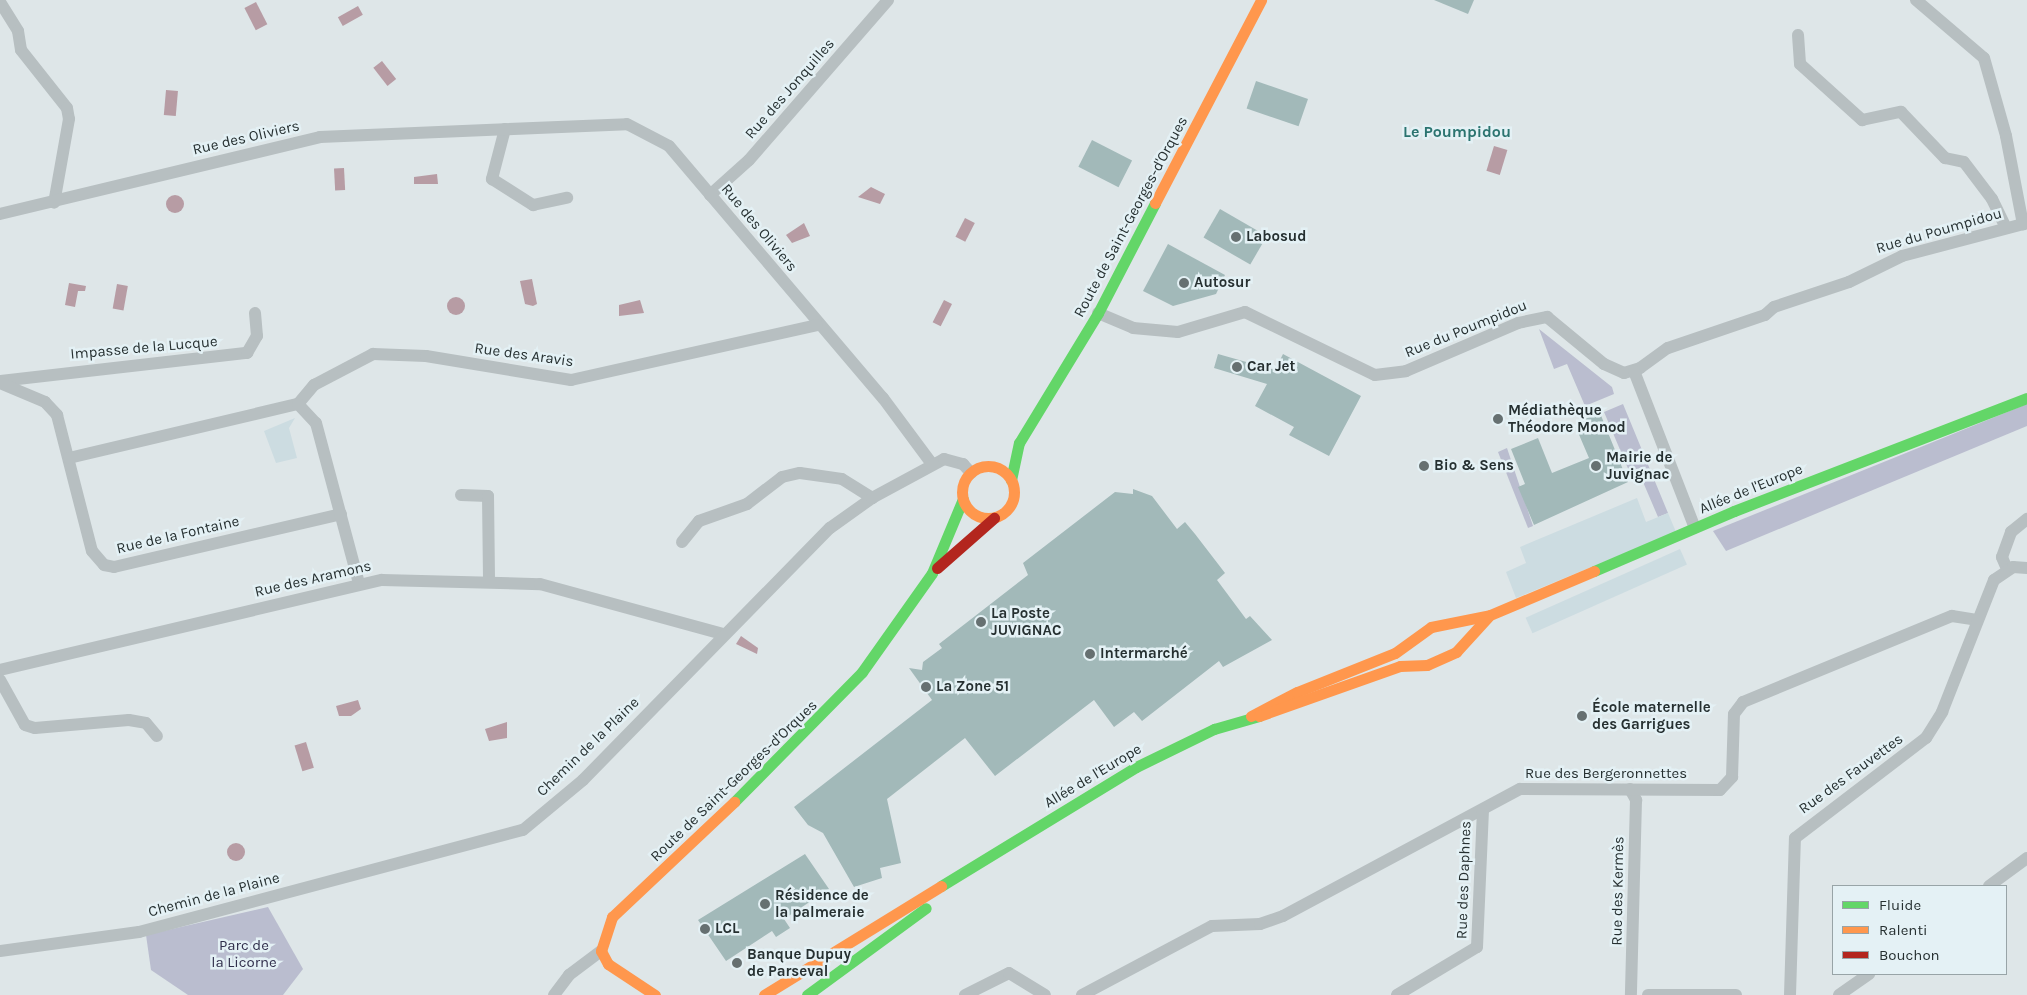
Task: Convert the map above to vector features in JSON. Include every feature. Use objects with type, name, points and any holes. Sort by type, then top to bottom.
[{"type":"street","name":"Rue des Jonquilles","points":[[710,195],[750,160],[888,0]]},
{"type":"street","name":"Route de Saint-Georges-d'Orques","points":[[1011,480],[1019,443],[1098,313],[1261,0]]},
{"type":"street","points":[[1916,0],[1967,39],[1986,64],[2025,223]]},
{"type":"street","points":[[0,2],[18,30],[21,50],[68,108],[70,119],[54,203]]},
{"type":"street","points":[[1798,35],[1800,64],[1862,120],[1901,112],[1945,158],[1964,162],[1992,199],[2006,228]]},
{"type":"street","name":"Rue des Oliviers","points":[[0,214],[54,203],[320,138],[609,122],[643,129],[669,146],[817,325],[883,398],[932,464]]},
{"type":"street","points":[[505,129],[492,179],[533,204],[567,198]]},
{"type":"street","name":"Rue du Poumpidou","points":[[1098,313],[1134,328],[1178,332],[1245,312],[1375,375],[1406,372],[1518,323],[1546,317],[1604,364],[1624,373],[1634,371],[1668,348],[1766,316],[1774,307],[1849,282],[1873,267],[2025,223]]},
{"type":"street","name":"Impasse de la Lucque","points":[[0,382],[248,353],[258,336],[254,313]]},
{"type":"street","name":"Rue des Aravis","points":[[298,404],[314,385],[373,354],[426,356],[572,380],[817,325]]},
{"type":"street","points":[[1634,371],[1695,528]]},
{"type":"street","name":"Rue de la Fontaine","points":[[0,382],[45,402],[60,422],[92,551],[104,565],[114,566],[341,514]]},
{"type":"street","name":"Allée de l'Europe","points":[[764,995],[959,878],[1121,775],[1402,647],[1431,627],[1490,615],[1695,528],[2027,398]]},
{"type":"street","points":[[69,458],[298,404],[316,424],[359,584]]},
{"type":"street","name":"Route de Saint-Georges-d'Orques","points":[[988,467],[1019,443]]},
{"type":"street","name":"Chemin de la Plaine","points":[[0,951],[139,932],[523,830],[582,780],[798,556],[872,498],[932,464],[952,458],[971,473]]},
{"type":"street","points":[[988,467],[1011,480],[1010,506],[994,518],[974,514],[963,500],[963,487],[971,473],[988,467]]},
{"type":"street","points":[[682,542],[699,521],[748,504],[782,477],[800,473],[842,479],[872,498]]},
{"type":"street","points":[[461,495],[488,496],[489,580]]},
{"type":"street","name":"Route de Saint-Georges-d'Orques","points":[[601,951],[612,918],[831,708],[875,656],[932,574],[963,500]]},
{"type":"street","name":"Route de Saint-Georges-d'Orques","points":[[932,574],[994,518]]},
{"type":"street","points":[[2007,569],[2002,556],[2011,532],[2027,519]]},
{"type":"street","points":[[1977,620],[1994,580],[2007,569],[2027,568]]},
{"type":"street","name":"Rue des Aramons","points":[[0,670],[359,584],[489,580],[540,584],[723,634]]},
{"type":"street","name":"Allée de l'Europe","points":[[1251,716],[1305,703],[1410,665],[1427,665],[1456,652],[1490,615]]},
{"type":"street","name":"Rue des Bergeronnettes","points":[[1082,995],[1212,926],[1260,924],[1283,916],[1482,810],[1530,787],[1720,790],[1732,778],[1734,714],[1743,702],[1952,616],[1977,620]]},
{"type":"street","name":"Rue des Fauvettes","points":[[1790,995],[1795,838],[1926,738],[1942,712],[1977,620]]},
{"type":"street","points":[[1456,623],[1465,642]]},
{"type":"street","points":[[1402,647],[1410,665]]},
{"type":"street","points":[[0,680],[19,718],[30,727],[129,720],[146,723],[157,736]]},
{"type":"street","name":"Rue des Kermès","points":[[1630,789],[1636,800],[1631,995]]},
{"type":"street","name":"Rue des Daphnes","points":[[1397,995],[1477,948],[1482,810]]},
{"type":"street","points":[[1990,885],[2027,858]]},
{"type":"street","name":"Allée de l'Europe","points":[[807,995],[933,903],[959,878]]},
{"type":"street","points":[[554,995],[569,975],[601,951],[620,975],[655,995]]},
{"type":"street","points":[[965,995],[1009,973],[1045,995]]},
{"type":"street","points":[[1838,995],[1868,975]]},
{"type":"street","points":[[1648,995],[1736,995]]},
{"type":"green space","points":[[1539,329],[1612,387],[1614,394],[1585,406],[1567,364],[1554,369]]},
{"type":"green space","points":[[1623,404],[1668,513],[1658,517],[1643,482],[1635,485],[1604,412]]},
{"type":"green space","points":[[2027,404],[2027,426],[1726,551],[1713,531]]},
{"type":"green space","points":[[1507,448],[1533,526],[1528,528],[1498,452]]},
{"type":"green space","name":"Parc de la Licorne","points":[[268,907],[303,969],[283,995],[188,995],[151,970],[146,935]]},
{"type":"shaded area","points":[[256,2],[267,24],[256,30],[244,8]]},
{"type":"shaded area","points":[[358,6],[363,15],[343,26],[338,17]]},
{"type":"shaded area","points":[[382,61],[396,79],[387,86],[373,68]]},
{"type":"shaded area","points":[[166,90],[178,91],[176,116],[164,115]]},
{"type":"shaded area","points":[[1494,146],[1507,150],[1500,175],[1486,171]]},
{"type":"shaded area","points":[[344,168],[345,190],[335,190],[334,169]]},
{"type":"shaded area","points":[[437,174],[438,184],[414,184],[414,177]]},
{"type":"shaded area","points":[[871,187],[885,194],[880,204],[858,197]]},
{"type":"shaded area","points":[[175,195],[181,198],[184,204],[181,210],[175,213],[169,210],[166,204],[169,198]]},
{"type":"shaded area","points":[[965,218],[975,223],[965,242],[955,237]]},
{"type":"shaded area","points":[[804,223],[810,236],[792,243],[786,235]]},
{"type":"shaded area","points":[[532,279],[537,304],[533,306],[525,304],[520,281]]},
{"type":"shaded area","points":[[69,283],[86,286],[85,291],[78,291],[75,307],[65,305]]},
{"type":"shaded area","points":[[117,284],[128,286],[123,311],[113,309]]},
{"type":"shaded area","points":[[456,297],[462,300],[465,306],[462,312],[456,315],[450,312],[447,306],[450,300]]},
{"type":"shaded area","points":[[640,300],[644,313],[619,316],[619,305]]},
{"type":"shaded area","points":[[944,300],[952,304],[941,326],[933,322]]},
{"type":"shaded area","points":[[295,418],[289,428],[297,458],[276,463],[264,431]]},
{"type":"shaded area","points":[[1637,498],[1646,522],[1668,513],[1676,532],[1516,598],[1506,572],[1526,563],[1520,547]]},
{"type":"shaded area","points":[[1680,549],[1687,565],[1533,633],[1526,618]]},
{"type":"shaded area","points":[[741,636],[758,648],[757,654],[736,644]]},
{"type":"shaded area","points":[[358,700],[361,709],[351,716],[339,716],[336,706]]},
{"type":"shaded area","points":[[507,722],[507,738],[489,741],[485,729]]},
{"type":"shaded area","points":[[306,742],[314,768],[302,771],[295,746]]},
{"type":"shaded area","points":[[236,843],[242,846],[245,852],[242,858],[236,861],[230,858],[227,852],[230,846]]},
{"type":"building","points":[[1434,0],[1474,0],[1468,14]]},
{"type":"building","points":[[1256,81],[1308,99],[1299,126],[1247,108]]},
{"type":"building","points":[[1092,140],[1132,160],[1118,187],[1078,167]]},
{"type":"building","name":"Labosud","points":[[1220,209],[1267,236],[1250,265],[1204,238]]},
{"type":"building","name":"Autosur","points":[[1168,244],[1225,275],[1216,294],[1173,306],[1143,291]]},
{"type":"building","points":[[1218,354],[1275,370],[1283,354],[1361,396],[1329,456],[1289,435],[1294,427],[1255,406],[1267,384],[1214,368]]},
{"type":"building","name":"Mairie de Juvignac","points":[[1600,413],[1628,482],[1534,525],[1518,487],[1525,484],[1511,449],[1538,438],[1552,473],[1589,458],[1577,430],[1585,427],[1582,420]]},
{"type":"building","name":"Intermarché","points":[[1133,489],[1152,496],[1177,529],[1185,522],[1225,573],[1217,580],[1246,619],[1250,616],[1272,640],[1223,667],[1219,661],[1142,721],[1134,712],[1114,727],[1094,700],[995,776],[965,738],[887,799],[901,863],[880,868],[882,878],[854,887],[823,833],[808,825],[794,807],[932,700],[909,668],[922,670],[923,662],[942,648],[939,644],[1028,575],[1023,563],[1115,492],[1133,494]]},
{"type":"building","name":"Résidence de la palmeraie","points":[[805,854],[829,889],[784,919],[790,928],[776,937],[772,931],[726,961],[698,920]]},
{"type":"traffic: fast","points":[[1011,480],[1019,443],[1098,313],[1155,203]]},
{"type":"traffic: fast","points":[[1594,571],[1734,511],[2027,398]]},
{"type":"traffic: fast","points":[[734,802],[862,672],[932,573],[963,499]]},
{"type":"traffic: fast","points":[[941,886],[1136,767],[1214,729],[1259,716]]},
{"type":"traffic: fast","points":[[807,995],[926,908]]},
{"type":"traffic: slow","points":[[1155,203],[1261,0]]},
{"type":"traffic: slow","points":[[988,466],[998,468],[1006,474],[1012,482],[1014,492],[1012,502],[1006,510],[998,516],[988,518],[978,516],[970,510],[964,502],[962,492],[964,482],[970,474],[978,468],[988,466]]},
{"type":"traffic: slow","points":[[1251,716],[1297,692],[1395,653],[1431,627],[1490,615],[1594,571]]},
{"type":"traffic: slow","points":[[1259,716],[1400,666],[1427,665],[1456,652],[1488,617]]},
{"type":"traffic: slow","points":[[655,995],[608,964],[601,951],[612,917],[734,802]]},
{"type":"traffic: slow","points":[[764,995],[941,886]]},
{"type":"traffic: jam","points":[[937,568],[994,518]]},
{"type":"place","name":"Labosud","points":[[1236,237]]},
{"type":"place","name":"Autosur","points":[[1184,283]]},
{"type":"place","name":"Car Jet","points":[[1237,367]]},
{"type":"place","name":"Médiathèque Théodore Monod","points":[[1498,419]]},
{"type":"place","name":"Bio & Sens","points":[[1424,466]]},
{"type":"place","name":"Mairie de Juvignac","points":[[1596,466]]},
{"type":"place","name":"La Poste JUVIGNAC","points":[[981,622]]},
{"type":"place","name":"Intermarché","points":[[1090,654]]},
{"type":"place","name":"La Zone 51","points":[[926,687]]},
{"type":"place","name":"École maternelle des Garrigues","points":[[1582,716]]},
{"type":"place","name":"Résidence de la palmeraie","points":[[765,904]]},
{"type":"place","name":"LCL","points":[[705,929]]},
{"type":"place","name":"Banque Dupuy de Parseval","points":[[737,963]]},
{"type":"district","name":"Le Poumpidou","points":[[1457,132]]}]
